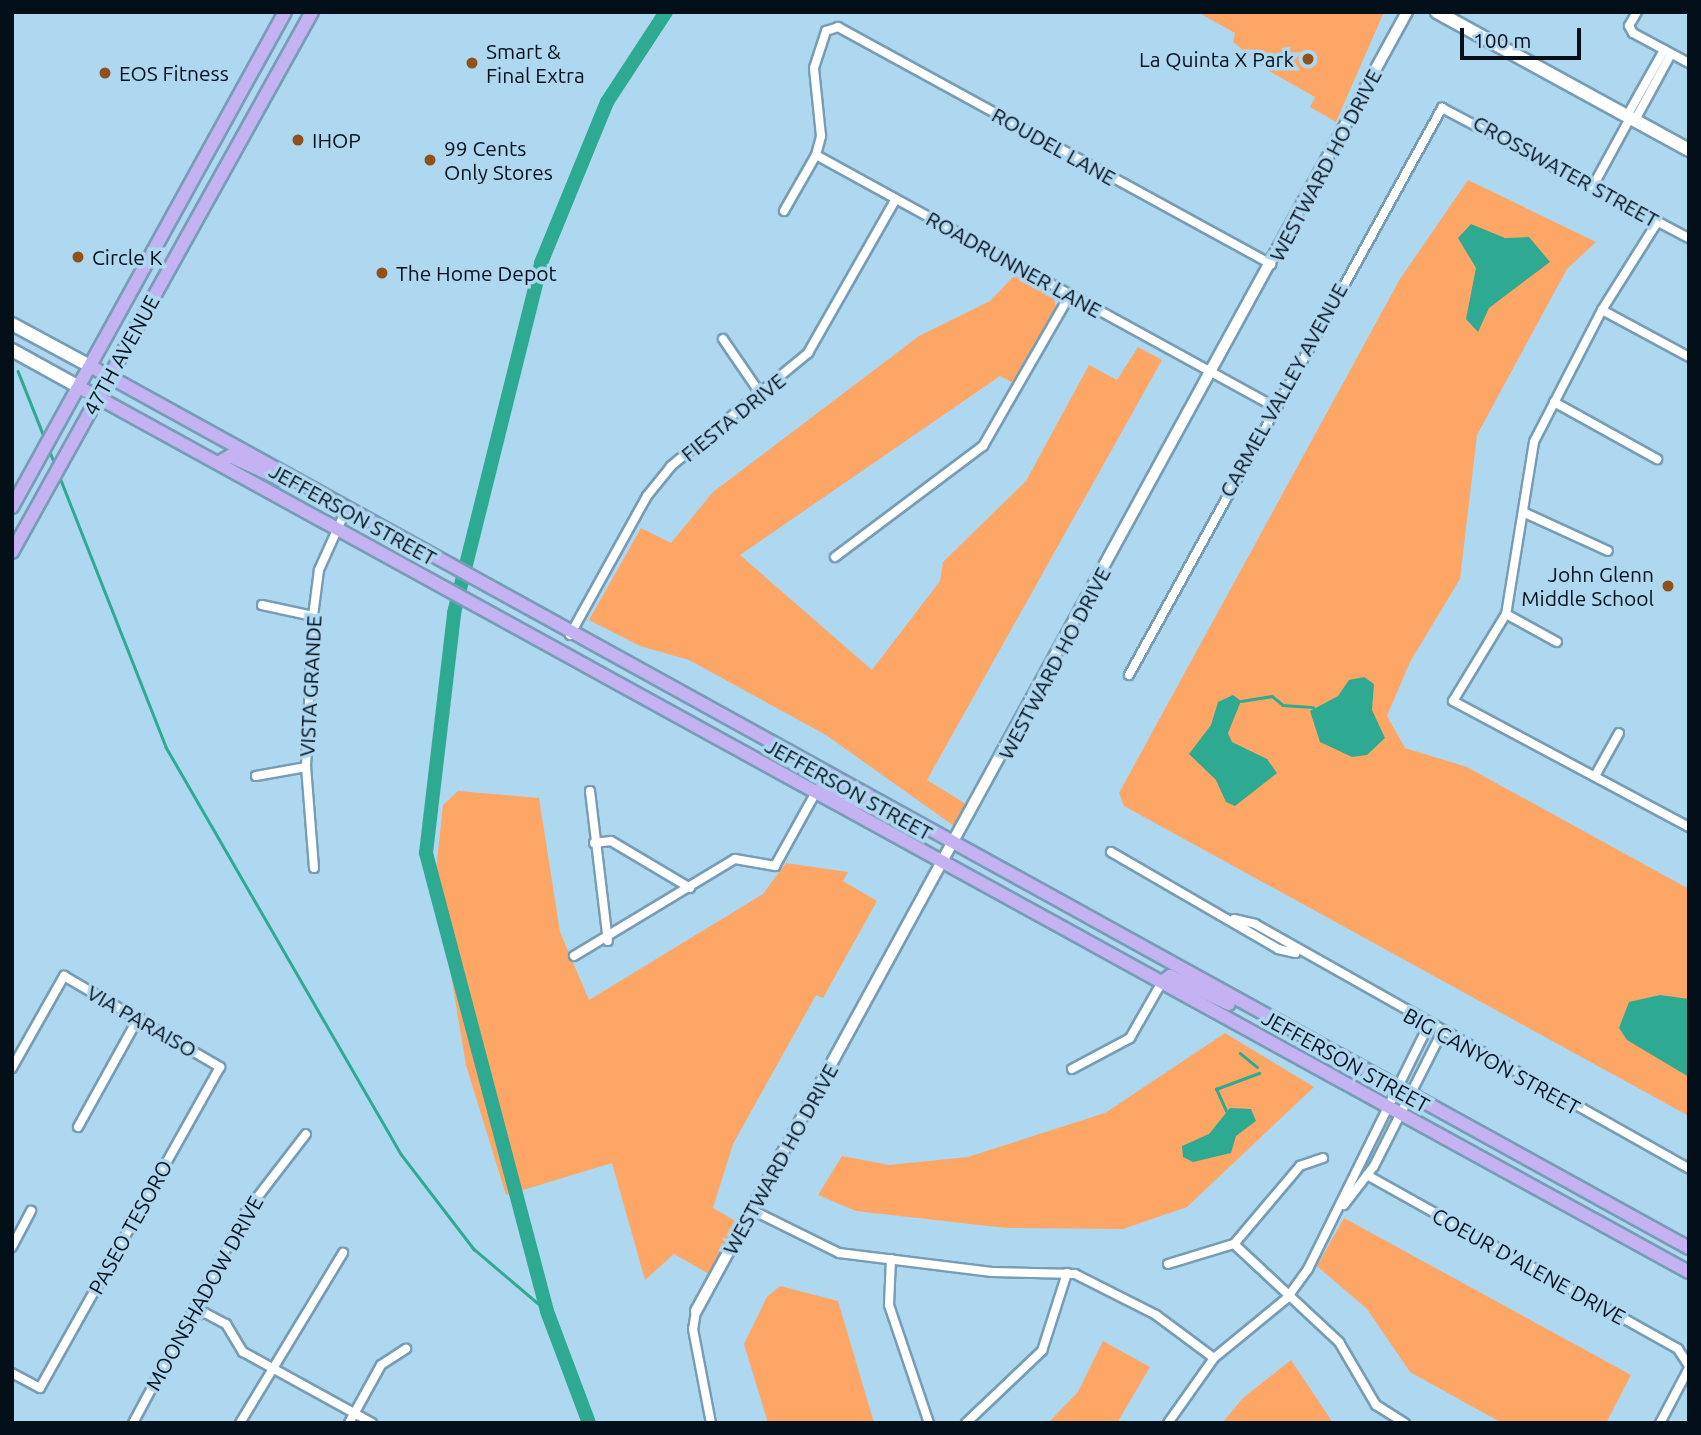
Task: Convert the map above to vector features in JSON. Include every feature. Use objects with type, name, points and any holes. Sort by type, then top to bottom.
[{"type":"main road","name":"47TH AVENUE","points":[[12,507],[285,12]]},
{"type":"main road","name":"47TH AVENUE","points":[[12,552],[312,12]]},
{"type":"main road","points":[[1437,12],[1689,150]]},
{"type":"main road","name":"JEFFERSON STREET","points":[[12,324],[553,626],[1689,1248]]},
{"type":"main road","name":"JEFFERSON STREET","points":[[12,350],[1689,1272]]},
{"type":"main road","points":[[218,463],[230,456],[298,483]]},
{"type":"main road","points":[[816,792],[824,786],[898,816]]},
{"type":"main road","points":[[1162,982],[1170,976],[1262,1015]]},
{"type":"street","name":"WESTWARD HO DRIVE","points":[[696,1311],[955,847],[1407,12]]},
{"type":"street","points":[[1637,12],[1630,30],[1689,63]]},
{"type":"street","name":"ROUDEL LANE","points":[[817,155],[821,136],[814,68],[826,31],[838,27],[1271,264]]},
{"type":"street","points":[[1594,186],[1667,52]]},
{"type":"street","name":"CROSSWATER STREET","points":[[1442,108],[1689,238]]},
{"type":"street","name":"CARMEL VALLEY AVENUE","points":[[1129,675],[1273,407],[1442,108]]},
{"type":"street","points":[[784,211],[817,155]]},
{"type":"street","name":"ROADRUNNER LANE","points":[[817,155],[1273,407]]},
{"type":"street","name":"FIESTA DRIVE","points":[[570,635],[647,496],[671,466],[762,396],[808,353],[895,199]]},
{"type":"street","points":[[1658,221],[1602,310],[1534,442],[1525,513],[1506,614],[1453,701],[1466,713],[1515,731],[1686,826],[1689,816]]},
{"type":"street","points":[[835,556],[983,446],[1070,295]]},
{"type":"street","points":[[1602,310],[1689,358]]},
{"type":"street","points":[[723,339],[762,396]]},
{"type":"street","points":[[1554,402],[1657,459]]},
{"type":"street","name":"VISTA GRANDE","points":[[314,868],[306,767],[313,616],[319,570],[346,510]]},
{"type":"street","points":[[1525,513],[1608,551]]},
{"type":"street","points":[[262,605],[313,616]]},
{"type":"street","points":[[1506,614],[1557,642]]},
{"type":"street","points":[[1595,776],[1619,733]]},
{"type":"street","points":[[256,776],[306,767]]},
{"type":"street","points":[[590,791],[594,843],[608,941]]},
{"type":"street","points":[[574,956],[608,941],[735,859],[775,866],[816,792]]},
{"type":"street","points":[[594,843],[611,841],[690,888]]},
{"type":"street","name":"BIG CANYON STREET","points":[[1111,852],[1234,919],[1278,949],[1296,953],[1689,1169]]},
{"type":"street","name":"VIA PARAISO","points":[[12,1068],[64,976],[220,1066]]},
{"type":"street","points":[[1072,1069],[1130,1038],[1162,982]]},
{"type":"street","points":[[78,1128],[139,1017]]},
{"type":"street","points":[[1168,1423],[1214,1358],[1287,1298],[1336,1215],[1428,1026]]},
{"type":"street","points":[[1336,1215],[1367,1175],[1402,1113],[1441,1034]]},
{"type":"street","name":"PASEO TESORO","points":[[12,1373],[40,1388],[220,1066]]},
{"type":"street","name":"MOONSHADOW DRIVE","points":[[133,1423],[246,1212],[306,1133]]},
{"type":"street","points":[[1168,1264],[1234,1244],[1300,1167],[1323,1158]]},
{"type":"street","name":"COEUR D'ALENE DRIVE","points":[[1367,1175],[1678,1349],[1688,1365]]},
{"type":"street","points":[[752,1210],[821,1248],[891,1259],[1067,1273],[1156,1315],[1214,1358]]},
{"type":"street","points":[[12,1247],[31,1211]]},
{"type":"street","points":[[1234,1244],[1287,1298],[1339,1342],[1376,1405],[1405,1423]]},
{"type":"street","points":[[240,1423],[271,1367],[343,1253]]},
{"type":"street","points":[[891,1259],[889,1305],[929,1423]]},
{"type":"street","points":[[966,1423],[1042,1351],[1067,1273]]},
{"type":"street","points":[[696,1311],[693,1329],[712,1423]]},
{"type":"street","points":[[189,1317],[205,1313],[226,1325],[243,1352],[356,1410],[372,1423]]},
{"type":"street","points":[[349,1423],[381,1365],[406,1349]]},
{"type":"street","points":[[1660,1423],[1688,1365]]},
{"type":"shaded area","name":"La Quinta X Park","points":[[1384,12],[1336,122],[1310,107],[1315,97],[1269,71],[1233,42],[1235,33],[1201,14]]},
{"type":"shaded area","points":[[1468,180],[1596,242],[1567,269],[1477,435],[1460,579],[1410,662],[1387,716],[1405,748],[1467,767],[1689,889],[1689,1116],[1124,806],[1119,793],[1400,279]]},
{"type":"shaded area","points":[[1471,224],[1505,238],[1529,237],[1550,262],[1489,308],[1478,332],[1466,319],[1476,268],[1458,238]]},
{"type":"shaded area","points":[[1015,275],[1054,297],[1056,309],[1015,384],[1000,376],[740,555],[872,670],[940,581],[943,562],[1026,481],[1089,365],[1117,380],[1138,347],[1162,360],[927,780],[966,804],[954,826],[826,735],[689,660],[640,646],[589,620],[641,528],[671,543],[713,492],[919,336],[990,301]]},
{"type":"shaded area","points":[[1364,677],[1374,684],[1372,710],[1385,738],[1367,755],[1352,757],[1320,742],[1310,711],[1338,696],[1349,680]]},
{"type":"shaded area","points":[[1233,695],[1241,701],[1228,733],[1232,742],[1267,759],[1277,773],[1235,806],[1226,802],[1216,780],[1189,754],[1211,725],[1218,702]]},
{"type":"shaded area","points":[[458,791],[539,798],[560,932],[589,1000],[763,894],[786,863],[848,872],[843,881],[877,901],[823,998],[816,995],[733,1144],[713,1208],[737,1222],[709,1274],[674,1254],[645,1280],[612,1163],[506,1195],[466,1065],[435,879],[443,805]]},
{"type":"shaded area","points":[[1660,995],[1689,999],[1689,1077],[1627,1040],[1619,1028],[1629,1002]]},
{"type":"shaded area","points":[[1225,1033],[1314,1087],[1187,1207],[1123,1229],[1006,1228],[856,1211],[818,1195],[842,1156],[889,1165],[968,1157],[1105,1113]]},
{"type":"shaded area","points":[[1230,1108],[1251,1109],[1256,1121],[1236,1136],[1231,1153],[1193,1162],[1183,1157],[1182,1146],[1209,1134]]},
{"type":"shaded area","points":[[1344,1218],[1631,1375],[1606,1423],[1502,1423],[1410,1372],[1367,1309],[1317,1266]]},
{"type":"shaded area","points":[[780,1286],[838,1301],[874,1423],[768,1423],[744,1344],[767,1297]]},
{"type":"shaded area","points":[[1103,1341],[1150,1367],[1117,1423],[1048,1423],[1078,1392]]},
{"type":"shaded area","points":[[1291,1360],[1333,1423],[1222,1423],[1243,1398]]},
{"type":"waterway","points":[[589,1423],[547,1311],[426,853],[454,613],[541,263],[607,102],[666,12]]},
{"type":"waterway","points":[[18,371],[45,439]]},
{"type":"waterway","points":[[49,449],[55,465]]},
{"type":"waterway","points":[[59,475],[166,747],[401,1154],[474,1249],[547,1311]]},
{"type":"waterway","points":[[1241,701],[1272,696],[1283,705],[1313,707]]},
{"type":"waterway","points":[[1240,1053],[1257,1067]]},
{"type":"waterway","points":[[1226,1111],[1216,1089],[1259,1073]]},
{"type":"place","name":"La Quinta X Park","points":[[1308,59]]},
{"type":"place","name":"Smart & Final Extra","points":[[472,63]]},
{"type":"place","name":"EOS Fitness","points":[[105,73]]},
{"type":"place","name":"IHOP","points":[[298,140]]},
{"type":"place","name":"99 Cents Only Stores","points":[[430,160]]},
{"type":"place","name":"Circle K","points":[[78,257]]},
{"type":"place","name":"The Home Depot","points":[[382,273]]},
{"type":"place","name":"John Glenn Middle School","points":[[1668,586]]}]
